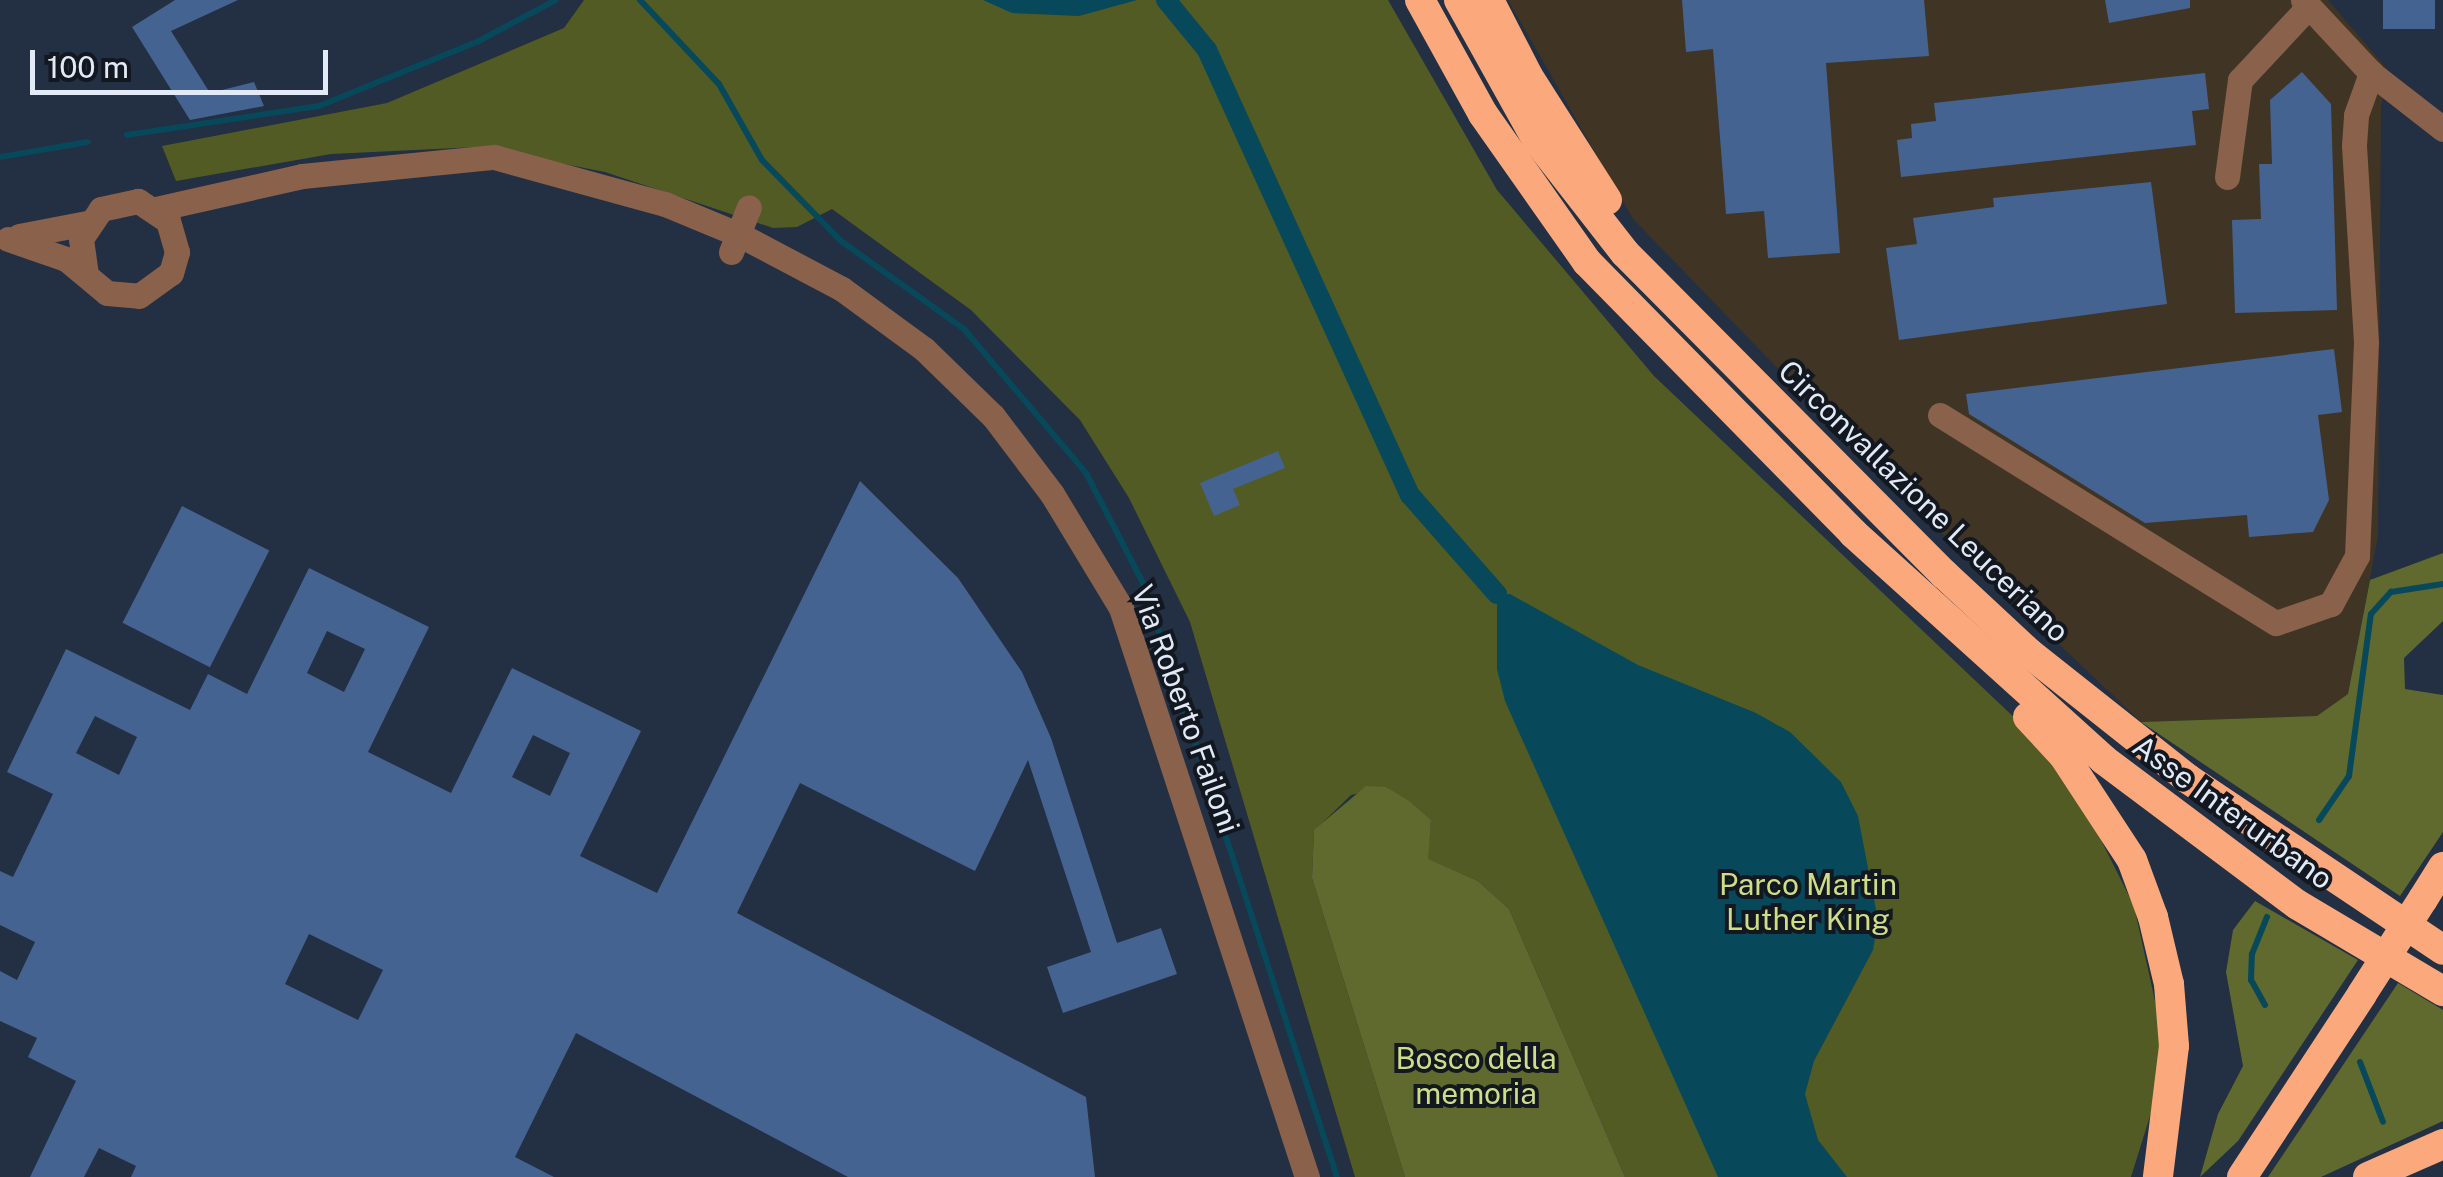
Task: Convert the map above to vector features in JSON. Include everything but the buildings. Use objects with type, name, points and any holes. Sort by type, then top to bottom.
[{"type":"highway","points":[[1420,0],[1532,189],[1587,262],[1687,368],[1997,670],[2009,698],[2064,756],[2132,860],[2153,916],[2169,984],[2174,1046],[2158,1177]]},
{"type":"highway","name":"Circonvallazione Leuceriano","points":[[1459,0],[1537,140],[1676,307],[2030,654],[2215,799],[2443,950]]},
{"type":"highway","points":[[1490,0],[1528,76],[1598,188],[1654,259],[1676,307]]},
{"type":"highway","name":"Asse Interurbano","points":[[1997,670],[2214,845],[2298,905],[2443,991]]},
{"type":"highway","points":[[2242,1177],[2443,867]]},
{"type":"highway","points":[[2368,1177],[2443,1144]]},
{"type":"street","points":[[2227,177],[2240,80],[2306,3],[2372,73],[2443,129]]},
{"type":"street","points":[[1940,416],[2276,622],[2330,604],[2358,556],[2366,342],[2354,145],[2356,115],[2372,73]]},
{"type":"street","name":"Via Roberto Failoni","points":[[4,239],[88,223],[119,202],[156,209],[302,176],[494,157],[665,204],[735,243],[842,289],[924,349],[993,416],[1062,511],[1121,608],[1307,1177]]},
{"type":"street","points":[[735,243],[749,208]]},
{"type":"street","name":"Via Roberto Failoni","points":[[4,239],[41,246],[121,297],[156,290],[171,273],[177,252],[168,221],[156,209]]},
{"type":"street","points":[[86,274],[80,257],[88,223]]},
{"type":"shaded area","points":[[1508,0],[2328,0],[2388,70],[2381,107],[2378,536],[2348,694],[2317,716],[2141,722],[1886,480],[1633,219]]},
{"type":"green space","name":"Parco Martin Luther King","points":[[584,0],[1388,0],[1497,190],[1654,376],[2040,742],[2091,820],[2134,906],[2161,1028],[2155,1100],[2131,1177],[1625,1177],[1509,909],[1478,881],[1427,859],[1431,820],[1386,787],[1351,795],[1314,831],[1312,878],[1405,1177],[1355,1177],[1190,622],[1129,498],[1080,420],[971,310],[832,209],[797,227],[773,228],[605,172],[478,147],[331,154],[176,181],[162,146],[387,103],[564,28]]},
{"type":"green space","points":[[2443,553],[2443,621],[2404,658],[2405,689],[2443,695],[2443,832],[2400,896],[2141,722],[2317,716],[2348,694],[2370,580]]},
{"type":"green space","name":"Bosco della memoria","points":[[1366,786],[1386,787],[1409,801],[1431,820],[1428,859],[1478,881],[1509,909],[1625,1177],[1405,1177],[1312,878],[1314,830]]},
{"type":"green space","points":[[2255,901],[2358,960],[2238,1141],[2200,1177],[2218,1114],[2243,1066],[2226,972],[2233,930]]},
{"type":"green space","points":[[2398,983],[2443,1010],[2443,1121],[2321,1177],[2268,1177]]},
{"type":"water","points":[[983,0],[1137,0],[1079,16],[1012,13]]},
{"type":"water","points":[[1497,594],[1510,594],[1638,665],[1756,713],[1790,732],[1841,782],[1858,816],[1878,920],[1873,950],[1814,1061],[1805,1094],[1818,1140],[1847,1177],[1718,1177],[1505,701],[1497,669]]},
{"type":"waterway","points":[[127,135],[319,106],[477,42],[556,0]]},
{"type":"waterway","points":[[640,0],[719,84],[762,160],[841,241],[964,329],[1086,473],[1143,583],[1337,1177]]},
{"type":"waterway","points":[[1166,0],[1207,50],[1410,495],[1497,594]]},
{"type":"waterway","points":[[0,157],[88,142]]},
{"type":"waterway","points":[[2319,820],[2349,776],[2371,614],[2391,592],[2443,584]]},
{"type":"waterway","points":[[2265,1005],[2251,980],[2252,954],[2267,917]]},
{"type":"waterway","points":[[2360,1062],[2383,1122]]}]
